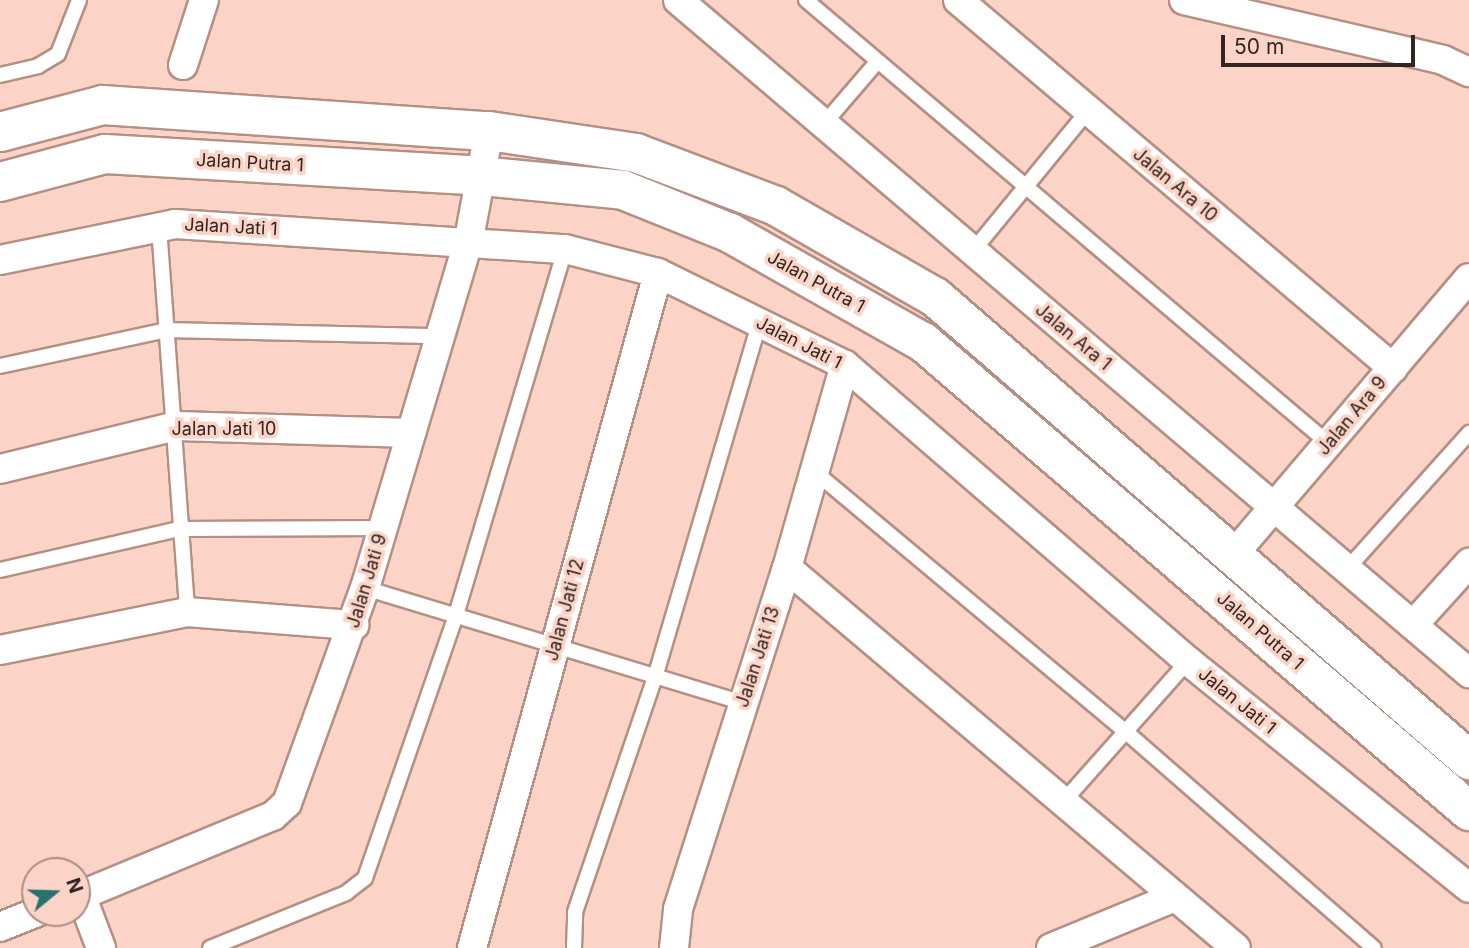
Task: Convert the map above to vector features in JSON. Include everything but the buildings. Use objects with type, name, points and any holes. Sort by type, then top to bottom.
[{"type":"main road","points":[[0,132],[103,105],[489,131],[636,153],[776,206],[935,297],[1469,760]]},
{"type":"main road","name":"Jalan Putra 1","points":[[0,182],[105,154],[481,176],[623,190],[730,233],[923,342],[1469,811]]},
{"type":"street","points":[[183,65],[204,0]]},
{"type":"street","name":"Jalan Ara 1","points":[[678,0],[1469,673]]},
{"type":"street","name":"Jalan Ara 10","points":[[958,0],[1392,368]]},
{"type":"street","points":[[1184,0],[1444,60],[1469,72]]},
{"type":"street","name":"Jalan Jati 9","points":[[91,891],[280,810],[291,794],[354,625],[383,528],[469,239],[489,131]]},
{"type":"street","name":"Jalan Jati 1","points":[[0,260],[175,224],[469,239],[565,249],[658,273],[845,365],[1188,661],[1469,888]]},
{"type":"street","name":"Jalan Jati 12","points":[[472,948],[658,273]]},
{"type":"street","name":"Jalan Ara 9","points":[[1234,554],[1469,278]]},
{"type":"street","name":"Jalan Jati 13","points":[[674,948],[678,909],[787,568],[845,365]]},
{"type":"street","name":"Jalan Jati 10","points":[[0,470],[172,427],[411,433]]},
{"type":"street","points":[[1413,625],[1469,563]]},
{"type":"street","points":[[787,568],[1236,948]]},
{"type":"street","points":[[0,650],[187,612],[354,625]]},
{"type":"street","points":[[1051,948],[1175,897]]},
{"type":"street","points":[[0,927],[21,919]]},
{"type":"street","points":[[91,924],[101,948]]},
{"type":"lane","points":[[0,75],[38,66],[58,54],[79,0]]},
{"type":"lane","points":[[806,0],[1328,443]]},
{"type":"lane","points":[[823,125],[877,62]]},
{"type":"lane","points":[[972,252],[1088,111]]},
{"type":"lane","points":[[159,227],[187,612]]},
{"type":"lane","points":[[210,948],[346,893],[365,878],[456,615],[565,249]]},
{"type":"lane","points":[[574,948],[575,912],[656,674],[759,323]]},
{"type":"lane","points":[[0,366],[166,330],[440,336]]},
{"type":"lane","points":[[1347,569],[1469,433]]},
{"type":"lane","points":[[814,471],[1125,731],[1374,948]]},
{"type":"lane","points":[[0,570],[179,529],[383,528]]},
{"type":"lane","points":[[365,588],[656,674],[743,703]]},
{"type":"lane","points":[[1063,802],[1188,661]]}]
